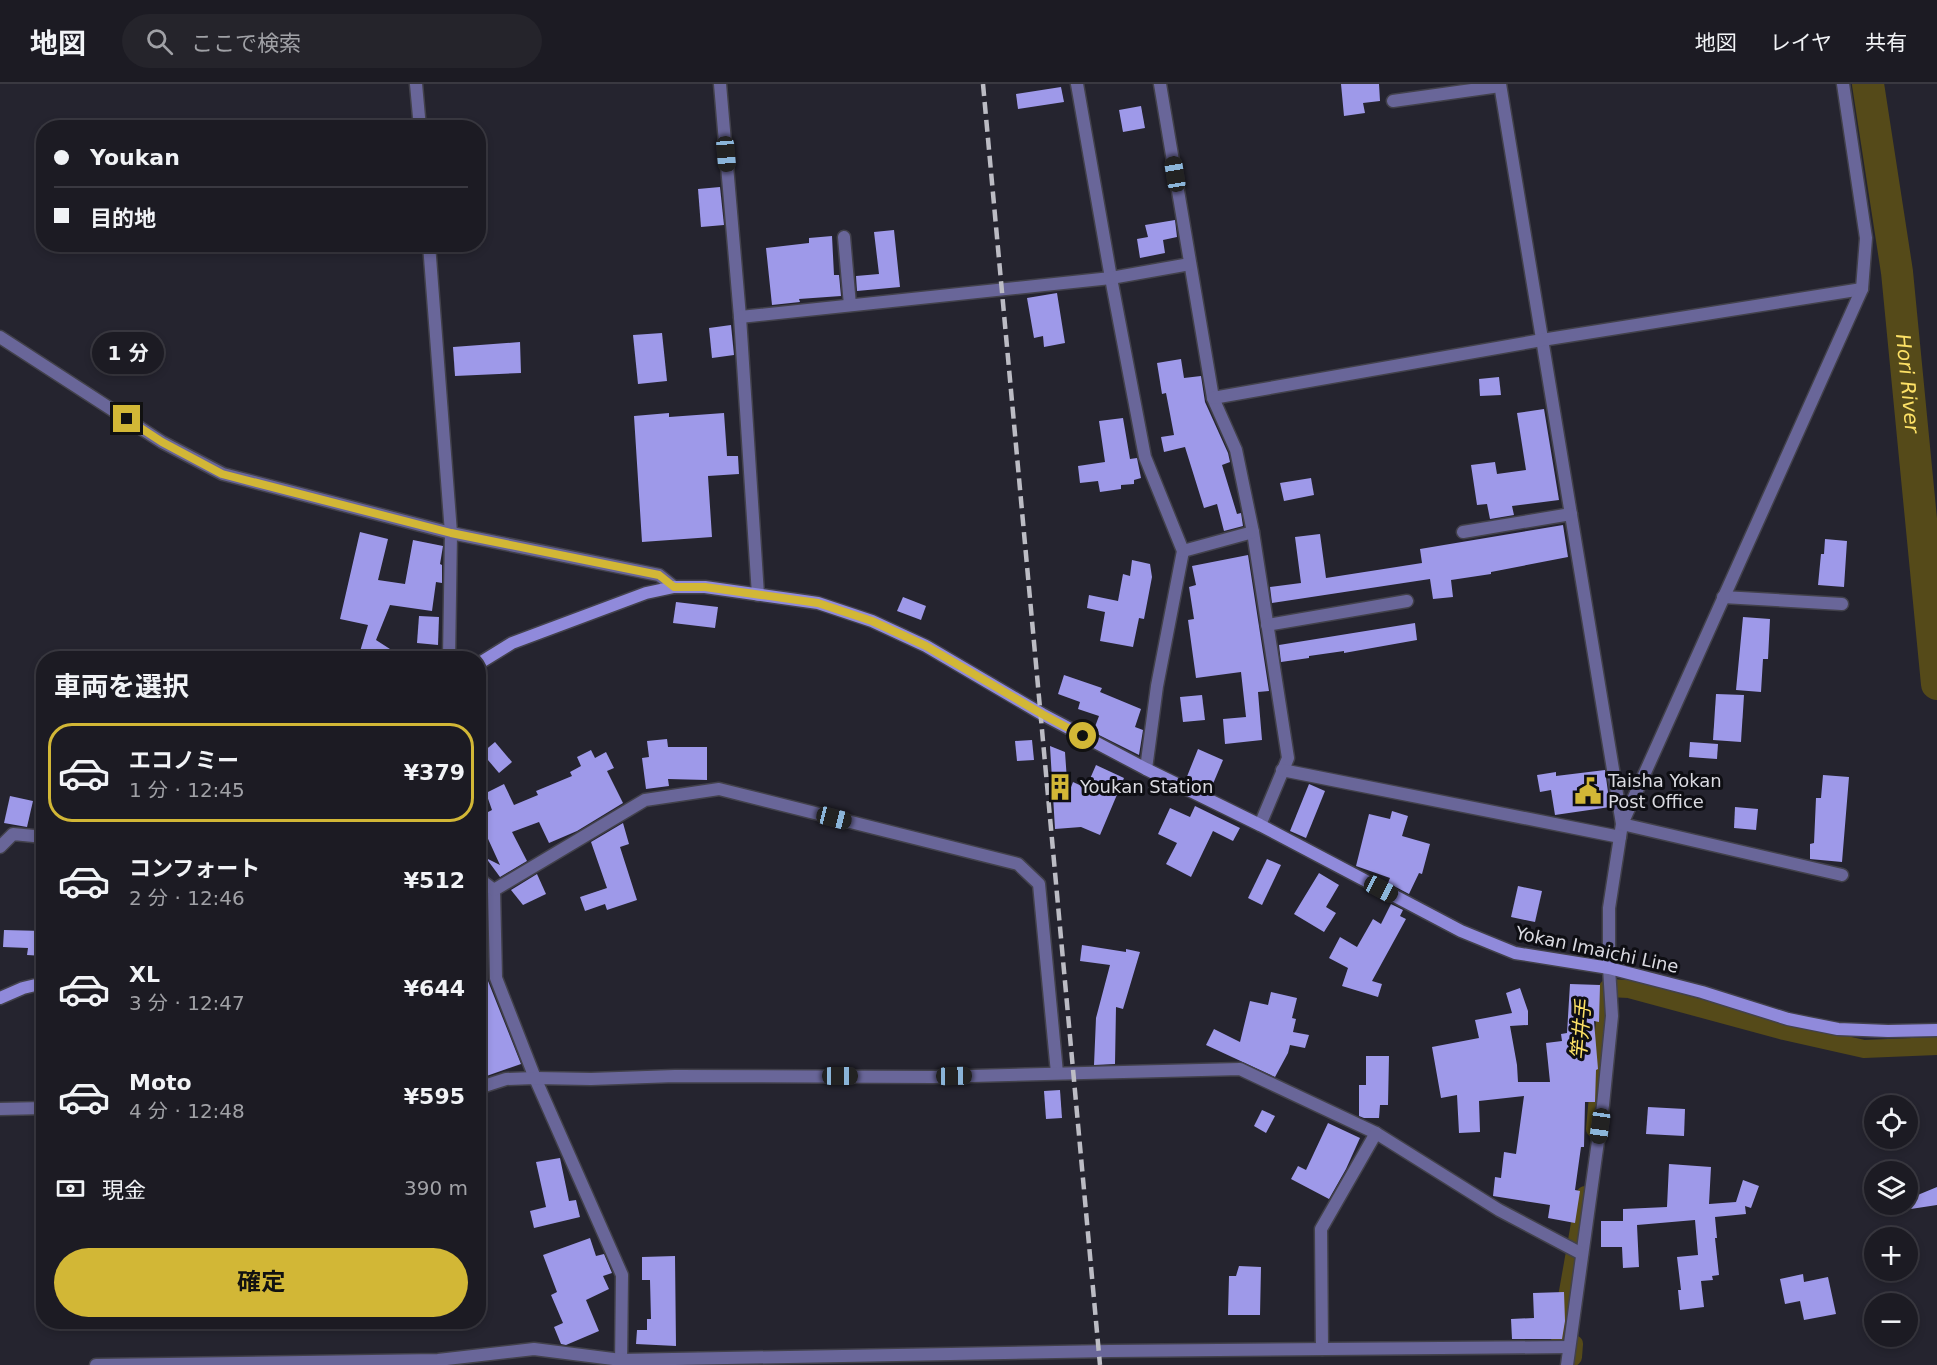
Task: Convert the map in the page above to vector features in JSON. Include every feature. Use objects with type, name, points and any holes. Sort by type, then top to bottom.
[{"type":"main road","name":"Yokan Imaichi Line","points":[[486,659],[512,643],[646,593],[674,587],[705,587],[818,603],[872,621],[926,646],[1042,714],[1146,769],[1260,825],[1461,931],[1515,953],[1609,968],[1702,992],[1788,1019],[1838,1029],[1937,1030]]},
{"type":"main road","points":[[0,998],[23,987],[36,985]]},
{"type":"street","points":[[416,84],[419,120]]},
{"type":"street","points":[[720,84],[740,317],[758,595]]},
{"type":"street","points":[[1077,84],[1145,457],[1183,551],[1157,686],[1146,769]]},
{"type":"street","points":[[1160,84],[1213,398],[1236,450],[1253,532],[1288,758],[1260,825]]},
{"type":"street","points":[[1567,1365],[1603,1105],[1612,1016],[1609,908],[1622,824],[1862,289],[1866,238],[1844,84]]},
{"type":"street","points":[[1393,101],[1500,85],[1622,824]]},
{"type":"street","points":[[844,237],[850,305]]},
{"type":"street","points":[[430,252],[451,533],[449,651]]},
{"type":"street","points":[[740,317],[1111,278],[1190,264]]},
{"type":"street","points":[[1213,398],[1542,340],[1862,289]]},
{"type":"street","points":[[0,337],[162,442],[222,474],[451,533],[659,575],[674,587]]},
{"type":"street","points":[[1463,532],[1571,514]]},
{"type":"street","points":[[1183,551],[1253,532]]},
{"type":"street","points":[[1724,597],[1842,604]]},
{"type":"street","points":[[1267,625],[1407,601]]},
{"type":"street","points":[[1282,770],[1620,837]]},
{"type":"street","points":[[494,890],[645,800],[719,789],[1018,864],[1040,884],[1057,1073]]},
{"type":"street","points":[[1622,824],[1842,875]]},
{"type":"street","points":[[0,847],[13,834],[36,836]]},
{"type":"street","points":[[486,884],[494,890]]},
{"type":"street","points":[[494,890],[496,978],[536,1078],[622,1275],[621,1362]]},
{"type":"street","points":[[486,1085],[506,1079],[536,1078],[934,1077],[1240,1069],[1376,1133],[1499,1210],[1582,1254]]},
{"type":"street","points":[[0,1109],[36,1108]]},
{"type":"street","points":[[1322,1349],[1321,1229],[1376,1133]]},
{"type":"street","points":[[96,1365],[438,1360],[534,1349],[621,1362],[684,1362],[1322,1349],[1569,1347]]},
{"type":"building","points":[[1341,84],[1379,84],[1380,101],[1363,103],[1365,113],[1344,116]]},
{"type":"building","points":[[1061,87],[1064,102],[1018,109],[1016,94]]},
{"type":"building","points":[[1141,106],[1145,128],[1123,132],[1119,110]]},
{"type":"building","points":[[720,187],[724,225],[701,227],[698,189]]},
{"type":"building","points":[[1175,220],[1177,237],[1163,240],[1165,253],[1140,258],[1137,239],[1148,237],[1145,225]]},
{"type":"building","points":[[894,230],[900,287],[857,291],[856,276],[879,274],[874,232]]},
{"type":"building","points":[[832,236],[834,275],[839,275],[841,296],[799,299],[800,302],[772,305],[766,248],[809,243],[809,238]]},
{"type":"building","points":[[1057,293],[1065,343],[1044,347],[1043,336],[1034,338],[1027,298]]},
{"type":"building","points":[[731,325],[734,355],[712,358],[709,328]]},
{"type":"building","points":[[662,333],[667,381],[638,384],[633,335]]},
{"type":"building","points":[[520,342],[521,373],[455,376],[453,347]]},
{"type":"building","points":[[1181,359],[1184,378],[1201,376],[1205,402],[1228,453],[1230,462],[1222,465],[1237,514],[1241,513],[1243,526],[1224,531],[1217,504],[1204,508],[1185,447],[1164,452],[1161,437],[1174,435],[1166,393],[1162,394],[1157,363]]},
{"type":"building","points":[[1499,377],[1501,395],[1480,396],[1479,379]]},
{"type":"building","points":[[1544,409],[1559,500],[1512,506],[1514,515],[1490,519],[1487,504],[1477,505],[1471,465],[1495,462],[1497,474],[1526,470],[1517,413]]},
{"type":"building","points":[[669,413],[669,417],[724,413],[727,456],[738,456],[739,474],[708,476],[712,537],[642,542],[634,416]]},
{"type":"building","points":[[1123,418],[1130,459],[1137,458],[1141,478],[1134,480],[1134,484],[1121,485],[1121,489],[1100,492],[1098,481],[1080,483],[1078,466],[1105,462],[1099,421]]},
{"type":"building","points":[[1311,478],[1314,495],[1284,501],[1280,483]]},
{"type":"building","points":[[1563,525],[1568,557],[1491,572],[1491,574],[1451,580],[1453,597],[1433,599],[1430,579],[1272,603],[1270,587],[1301,583],[1295,537],[1320,534],[1326,578],[1422,563],[1420,549]]},
{"type":"building","points":[[360,532],[388,539],[378,580],[405,584],[413,540],[443,546],[440,564],[442,565],[442,583],[436,582],[432,611],[390,605],[376,640],[393,651],[360,651],[368,625],[340,619]]},
{"type":"building","points":[[1825,539],[1847,541],[1844,587],[1818,585]]},
{"type":"building","points":[[1248,555],[1269,691],[1258,692],[1262,740],[1225,744],[1223,719],[1246,717],[1241,672],[1196,678],[1188,620],[1194,619],[1189,587],[1196,585],[1192,566]]},
{"type":"building","points":[[1132,560],[1150,564],[1152,577],[1144,619],[1139,618],[1133,647],[1100,641],[1105,612],[1087,608],[1089,595],[1118,601],[1123,574],[1130,576]]},
{"type":"building","points":[[903,597],[926,606],[921,620],[897,611]]},
{"type":"building","points":[[676,602],[718,607],[715,628],[673,623]]},
{"type":"building","points":[[419,616],[439,617],[438,645],[417,643]]},
{"type":"building","points":[[1743,617],[1770,619],[1768,659],[1763,659],[1761,692],[1736,690]]},
{"type":"building","points":[[1415,623],[1417,640],[1281,662],[1279,645]]},
{"type":"building","points":[[1064,675],[1102,688],[1100,692],[1141,709],[1135,727],[1143,730],[1139,755],[1093,732],[1099,716],[1078,709],[1080,702],[1058,694]]},
{"type":"building","points":[[1716,694],[1744,695],[1741,742],[1713,740]]},
{"type":"building","points":[[1202,695],[1205,720],[1183,722],[1180,697]]},
{"type":"building","points":[[667,739],[668,747],[707,747],[707,780],[668,779],[669,786],[646,789],[642,758],[649,757],[647,741]]},
{"type":"building","points":[[1032,740],[1034,760],[1017,761],[1015,741]]},
{"type":"building","points":[[495,742],[512,762],[499,773],[486,758],[486,750]]},
{"type":"building","points":[[1690,742],[1718,744],[1717,759],[1689,757]]},
{"type":"building","points":[[1050,746],[1065,752],[1068,795],[1073,782],[1086,788],[1096,765],[1124,778],[1100,835],[1081,827],[1055,829]]},
{"type":"building","points":[[1198,749],[1223,760],[1210,791],[1186,779]]},
{"type":"building","points":[[591,750],[595,758],[606,752],[614,768],[607,771],[623,803],[577,831],[549,843],[539,822],[512,832],[527,861],[500,877],[486,858],[500,865],[486,834],[486,813],[492,810],[486,793],[504,784],[514,805],[538,795],[536,791],[572,776],[570,772],[581,766],[577,757]]},
{"type":"building","points":[[1605,770],[1610,807],[1555,815],[1551,790],[1540,792],[1537,775],[1556,772],[1556,776]]},
{"type":"building","points":[[1823,775],[1849,777],[1842,862],[1810,859],[1810,844],[1814,843],[1816,798],[1821,798]]},
{"type":"building","points":[[1309,784],[1325,791],[1306,838],[1290,831]]},
{"type":"building","points":[[10,796],[33,801],[27,827],[4,823]]},
{"type":"building","points":[[1195,806],[1240,828],[1233,841],[1213,831],[1191,877],[1166,864],[1177,843],[1158,834],[1170,808],[1190,817]]},
{"type":"building","points":[[1735,807],[1758,809],[1756,830],[1734,828]]},
{"type":"building","points":[[1392,811],[1408,816],[1402,836],[1430,844],[1422,874],[1419,873],[1409,894],[1388,883],[1390,878],[1356,866],[1369,814],[1390,819]]},
{"type":"building","points":[[623,823],[629,844],[620,847],[637,900],[607,910],[605,904],[585,911],[580,897],[607,888],[591,842]]},
{"type":"building","points":[[1267,859],[1281,865],[1262,905],[1248,898]]},
{"type":"building","points":[[1319,873],[1339,885],[1326,907],[1336,913],[1324,932],[1294,914]]},
{"type":"building","points":[[537,874],[546,894],[523,905],[511,890]]},
{"type":"building","points":[[1518,886],[1542,891],[1535,922],[1511,917]]},
{"type":"building","points":[[1391,904],[1403,910],[1400,916],[1406,919],[1372,981],[1382,984],[1378,997],[1342,986],[1348,968],[1329,958],[1340,937],[1357,947],[1373,919],[1381,924]]},
{"type":"building","points":[[4,930],[36,931],[36,956],[27,955],[28,948],[3,947]]},
{"type":"building","points":[[1082,945],[1140,952],[1123,1009],[1116,1007],[1115,1064],[1094,1065],[1096,1018],[1110,965],[1080,961]]},
{"type":"building","points":[[486,956],[488,981],[521,1064],[486,1076]]},
{"type":"building","points":[[1570,984],[1600,985],[1599,1022],[1594,1021],[1598,1069],[1596,1070],[1595,1102],[1585,1102],[1584,1147],[1581,1147],[1575,1190],[1580,1191],[1575,1223],[1548,1218],[1550,1205],[1493,1196],[1495,1177],[1501,1178],[1504,1152],[1516,1154],[1524,1096],[1479,1101],[1480,1132],[1459,1133],[1457,1095],[1441,1098],[1432,1047],[1479,1038],[1475,1020],[1512,1013],[1506,993],[1520,988],[1528,1011],[1528,1025],[1510,1026],[1518,1082],[1550,1082],[1546,1043],[1562,1041],[1561,1034],[1567,1033]]},
{"type":"building","points":[[1271,992],[1297,998],[1292,1018],[1296,1019],[1293,1032],[1309,1035],[1305,1048],[1290,1045],[1275,1077],[1206,1045],[1214,1029],[1240,1042],[1250,1001],[1268,1005]]},
{"type":"building","points":[[1366,1056],[1389,1056],[1388,1105],[1380,1105],[1379,1118],[1359,1116],[1359,1085],[1366,1085]]},
{"type":"building","points":[[1060,1090],[1062,1118],[1046,1119],[1044,1091]]},
{"type":"building","points":[[1648,1107],[1685,1109],[1684,1136],[1646,1134]]},
{"type":"building","points":[[1262,1110],[1275,1116],[1266,1133],[1254,1126]]},
{"type":"building","points":[[1328,1123],[1360,1138],[1329,1199],[1291,1179],[1298,1166],[1306,1170]]},
{"type":"building","points":[[560,1158],[569,1201],[576,1200],[580,1217],[534,1228],[530,1211],[546,1207],[536,1162]]},
{"type":"building","points":[[1669,1164],[1711,1167],[1709,1204],[1736,1202],[1743,1180],[1759,1186],[1751,1208],[1745,1206],[1746,1214],[1715,1217],[1719,1275],[1712,1276],[1713,1280],[1701,1281],[1704,1307],[1680,1310],[1678,1290],[1681,1290],[1677,1257],[1698,1255],[1695,1220],[1637,1225],[1639,1267],[1623,1268],[1622,1247],[1601,1247],[1601,1221],[1623,1221],[1623,1209],[1667,1207]]},
{"type":"building","points":[[1937,1187],[1937,1205],[1918,1208],[1918,1195]]},
{"type":"building","points":[[590,1238],[596,1256],[604,1254],[612,1273],[603,1276],[609,1289],[586,1300],[599,1331],[566,1345],[561,1344],[554,1327],[563,1323],[551,1295],[557,1292],[543,1255]]},
{"type":"building","points":[[675,1256],[676,1346],[636,1344],[637,1330],[647,1330],[647,1319],[651,1319],[650,1280],[642,1280],[642,1257]]},
{"type":"building","points":[[1239,1266],[1261,1267],[1260,1315],[1228,1315],[1229,1276],[1236,1276]]},
{"type":"building","points":[[1803,1274],[1804,1282],[1828,1277],[1836,1314],[1804,1320],[1800,1301],[1785,1304],[1780,1279]]},
{"type":"building","points":[[1564,1292],[1565,1321],[1562,1339],[1512,1339],[1511,1319],[1534,1318],[1533,1293]]},
{"type":"waterway","name":"Hori River","points":[[1868,84],[1897,272],[1937,684]]},
{"type":"waterway","name":"竿井手","points":[[1595,1129],[1608,988],[1629,989],[1784,1031],[1864,1049],[1937,1046]]},
{"type":"waterway","name":"竿井手","points":[[1573,1357],[1574,1344],[1560,1337],[1585,1195]]},
{"type":"railway","points":[[983,84],[1100,1365]]},
{"type":"place","name":"Youkan Station","points":[[1060,787]]},
{"type":"place","name":"Taisha Yokan Post Office","points":[[1588,791]]},
{"type":"route","points":[[127,419],[162,442],[222,474],[326,502],[451,533],[659,575],[674,587],[705,587],[818,603],[872,621],[926,646],[1083,736]]}]
